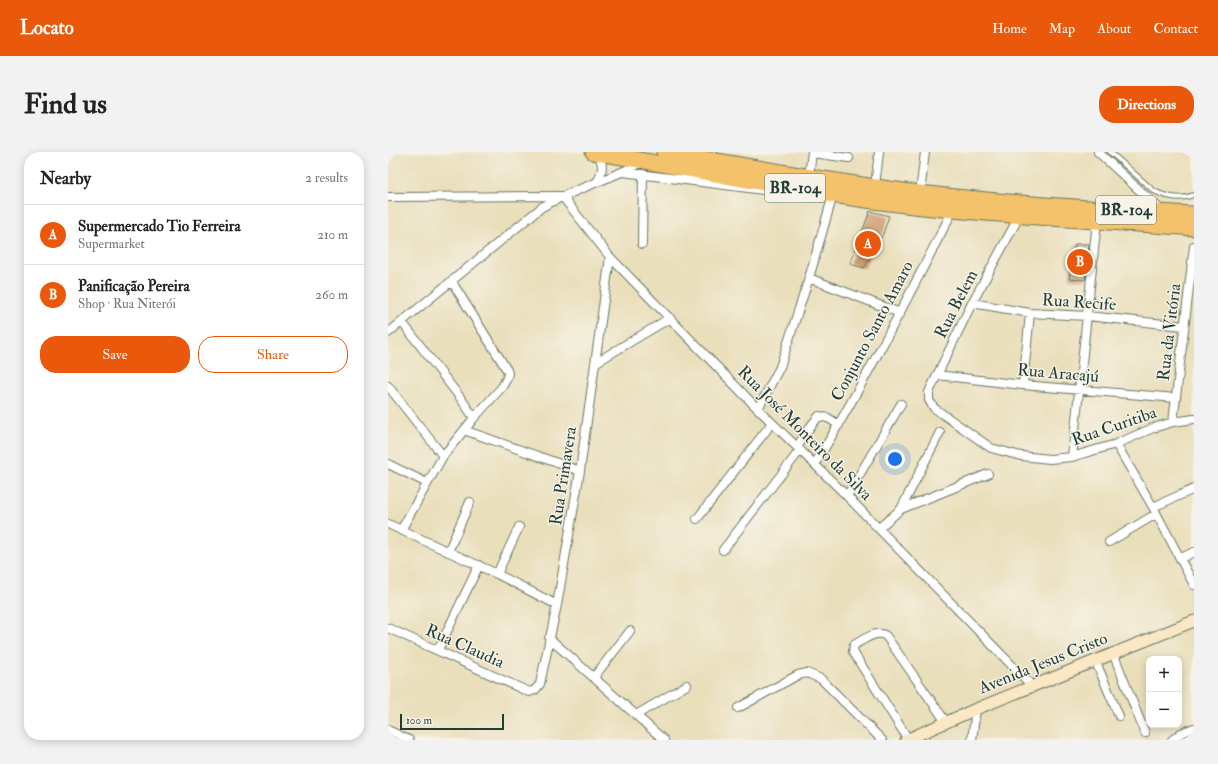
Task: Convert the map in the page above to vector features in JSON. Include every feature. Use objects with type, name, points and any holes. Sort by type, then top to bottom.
[{"type":"highway","name":"BR-104","points":[[595,152],[644,167],[794,188],[833,195],[953,210],[1194,228]]},
{"type":"highway","name":"BR-104","points":[[664,152],[697,155],[809,176],[920,193],[1092,209],[1194,214]]},
{"type":"main road","name":"Avenida Jesus Cristo","points":[[907,740],[976,709],[1194,620]]},
{"type":"street","points":[[595,152],[602,161],[598,181]]},
{"type":"street","points":[[809,176],[812,152],[850,158]]},
{"type":"street","points":[[875,186],[879,152]]},
{"type":"street","points":[[920,193],[925,152]]},
{"type":"street","points":[[1098,152],[1164,212]]},
{"type":"street","points":[[623,172],[644,167]]},
{"type":"street","points":[[388,332],[452,282],[542,207],[562,196],[598,181],[623,172],[644,167]]},
{"type":"street","points":[[642,244],[644,167]]},
{"type":"street","points":[[758,409],[780,366],[809,278],[833,195]]},
{"type":"street","points":[[388,197],[562,196]]},
{"type":"street","name":"Rua José Monteiro da Silva","points":[[562,196],[610,257],[758,409],[879,528],[1032,686]]},
{"type":"street","name":"Conjunto Santo Amaro","points":[[815,464],[839,425],[900,313],[953,210]]},
{"type":"street","name":"Rua Belem","points":[[934,408],[928,397],[929,392],[972,303],[1020,215]]},
{"type":"street","points":[[1072,457],[1097,220]]},
{"type":"street","name":"Rua da Vitória","points":[[1172,422],[1194,246]]},
{"type":"street","name":"Rua Primavera","points":[[529,692],[535,690],[540,684],[557,605],[580,471],[610,257]]},
{"type":"street","points":[[809,278],[900,313]]},
{"type":"street","points":[[401,530],[443,456],[502,387],[507,378],[508,370],[452,282]]},
{"type":"street","name":"Rua Recife","points":[[972,303],[1030,313],[1087,316],[1184,326]]},
{"type":"street","points":[[1023,385],[1030,313]]},
{"type":"street","points":[[595,363],[670,318]]},
{"type":"street","points":[[402,322],[474,418]]},
{"type":"street","name":"Rua Aracajú","points":[[937,375],[1023,385],[1176,398]]},
{"type":"street","points":[[388,386],[443,456]]},
{"type":"street","points":[[847,496],[901,404]]},
{"type":"street","name":"Rua Curitiba","points":[[934,408],[990,448],[1021,456],[1050,459],[1072,457],[1116,444],[1138,433],[1172,422],[1194,419]]},
{"type":"street","points":[[722,550],[793,460],[810,427],[819,416],[828,418],[839,425]]},
{"type":"street","points":[[697,519],[772,423]]},
{"type":"street","points":[[464,430],[580,471]]},
{"type":"street","points":[[901,509],[940,432]]},
{"type":"street","points":[[1116,444],[1155,511],[1194,585]]},
{"type":"street","points":[[388,464],[427,483]]},
{"type":"street","points":[[879,528],[901,509],[988,474]]},
{"type":"street","points":[[1109,542],[1155,511],[1194,489]]},
{"type":"street","points":[[448,552],[470,502]]},
{"type":"street","points":[[388,524],[479,565],[557,605]]},
{"type":"street","points":[[497,574],[518,527]]},
{"type":"street","points":[[1181,558],[1194,552]]},
{"type":"street","points":[[438,650],[479,565]]},
{"type":"street","name":"Rua Claudia","points":[[388,628],[529,692]]},
{"type":"street","points":[[594,678],[630,631]]},
{"type":"street","points":[[907,740],[853,652],[854,645],[877,633],[882,633],[886,636],[946,722]]},
{"type":"street","points":[[549,638],[662,739]]},
{"type":"street","points":[[1113,653],[1145,733]]},
{"type":"street","points":[[1095,660],[1119,716]]},
{"type":"street","points":[[738,708],[798,675],[807,672],[821,680],[882,740]]},
{"type":"street","points":[[636,715],[687,685]]},
{"type":"street","points":[[972,740],[976,709]]},
{"type":"street","points":[[1172,740],[1181,733],[1194,728]]},
{"type":"street","points":[[388,730],[409,740]]},
{"type":"lane","points":[[1110,152],[1154,191],[1170,197],[1188,197],[1194,195]]},
{"type":"building","points":[[870,211],[889,216],[883,234],[864,268],[850,264]]},
{"type":"building","points":[[1075,244],[1089,244],[1085,280],[1069,279]]},
{"type":"place","name":"Supermercado Tio Ferreira","points":[[868,244]]},
{"type":"place","name":"Panificação Pereira","points":[[1080,262]]}]
